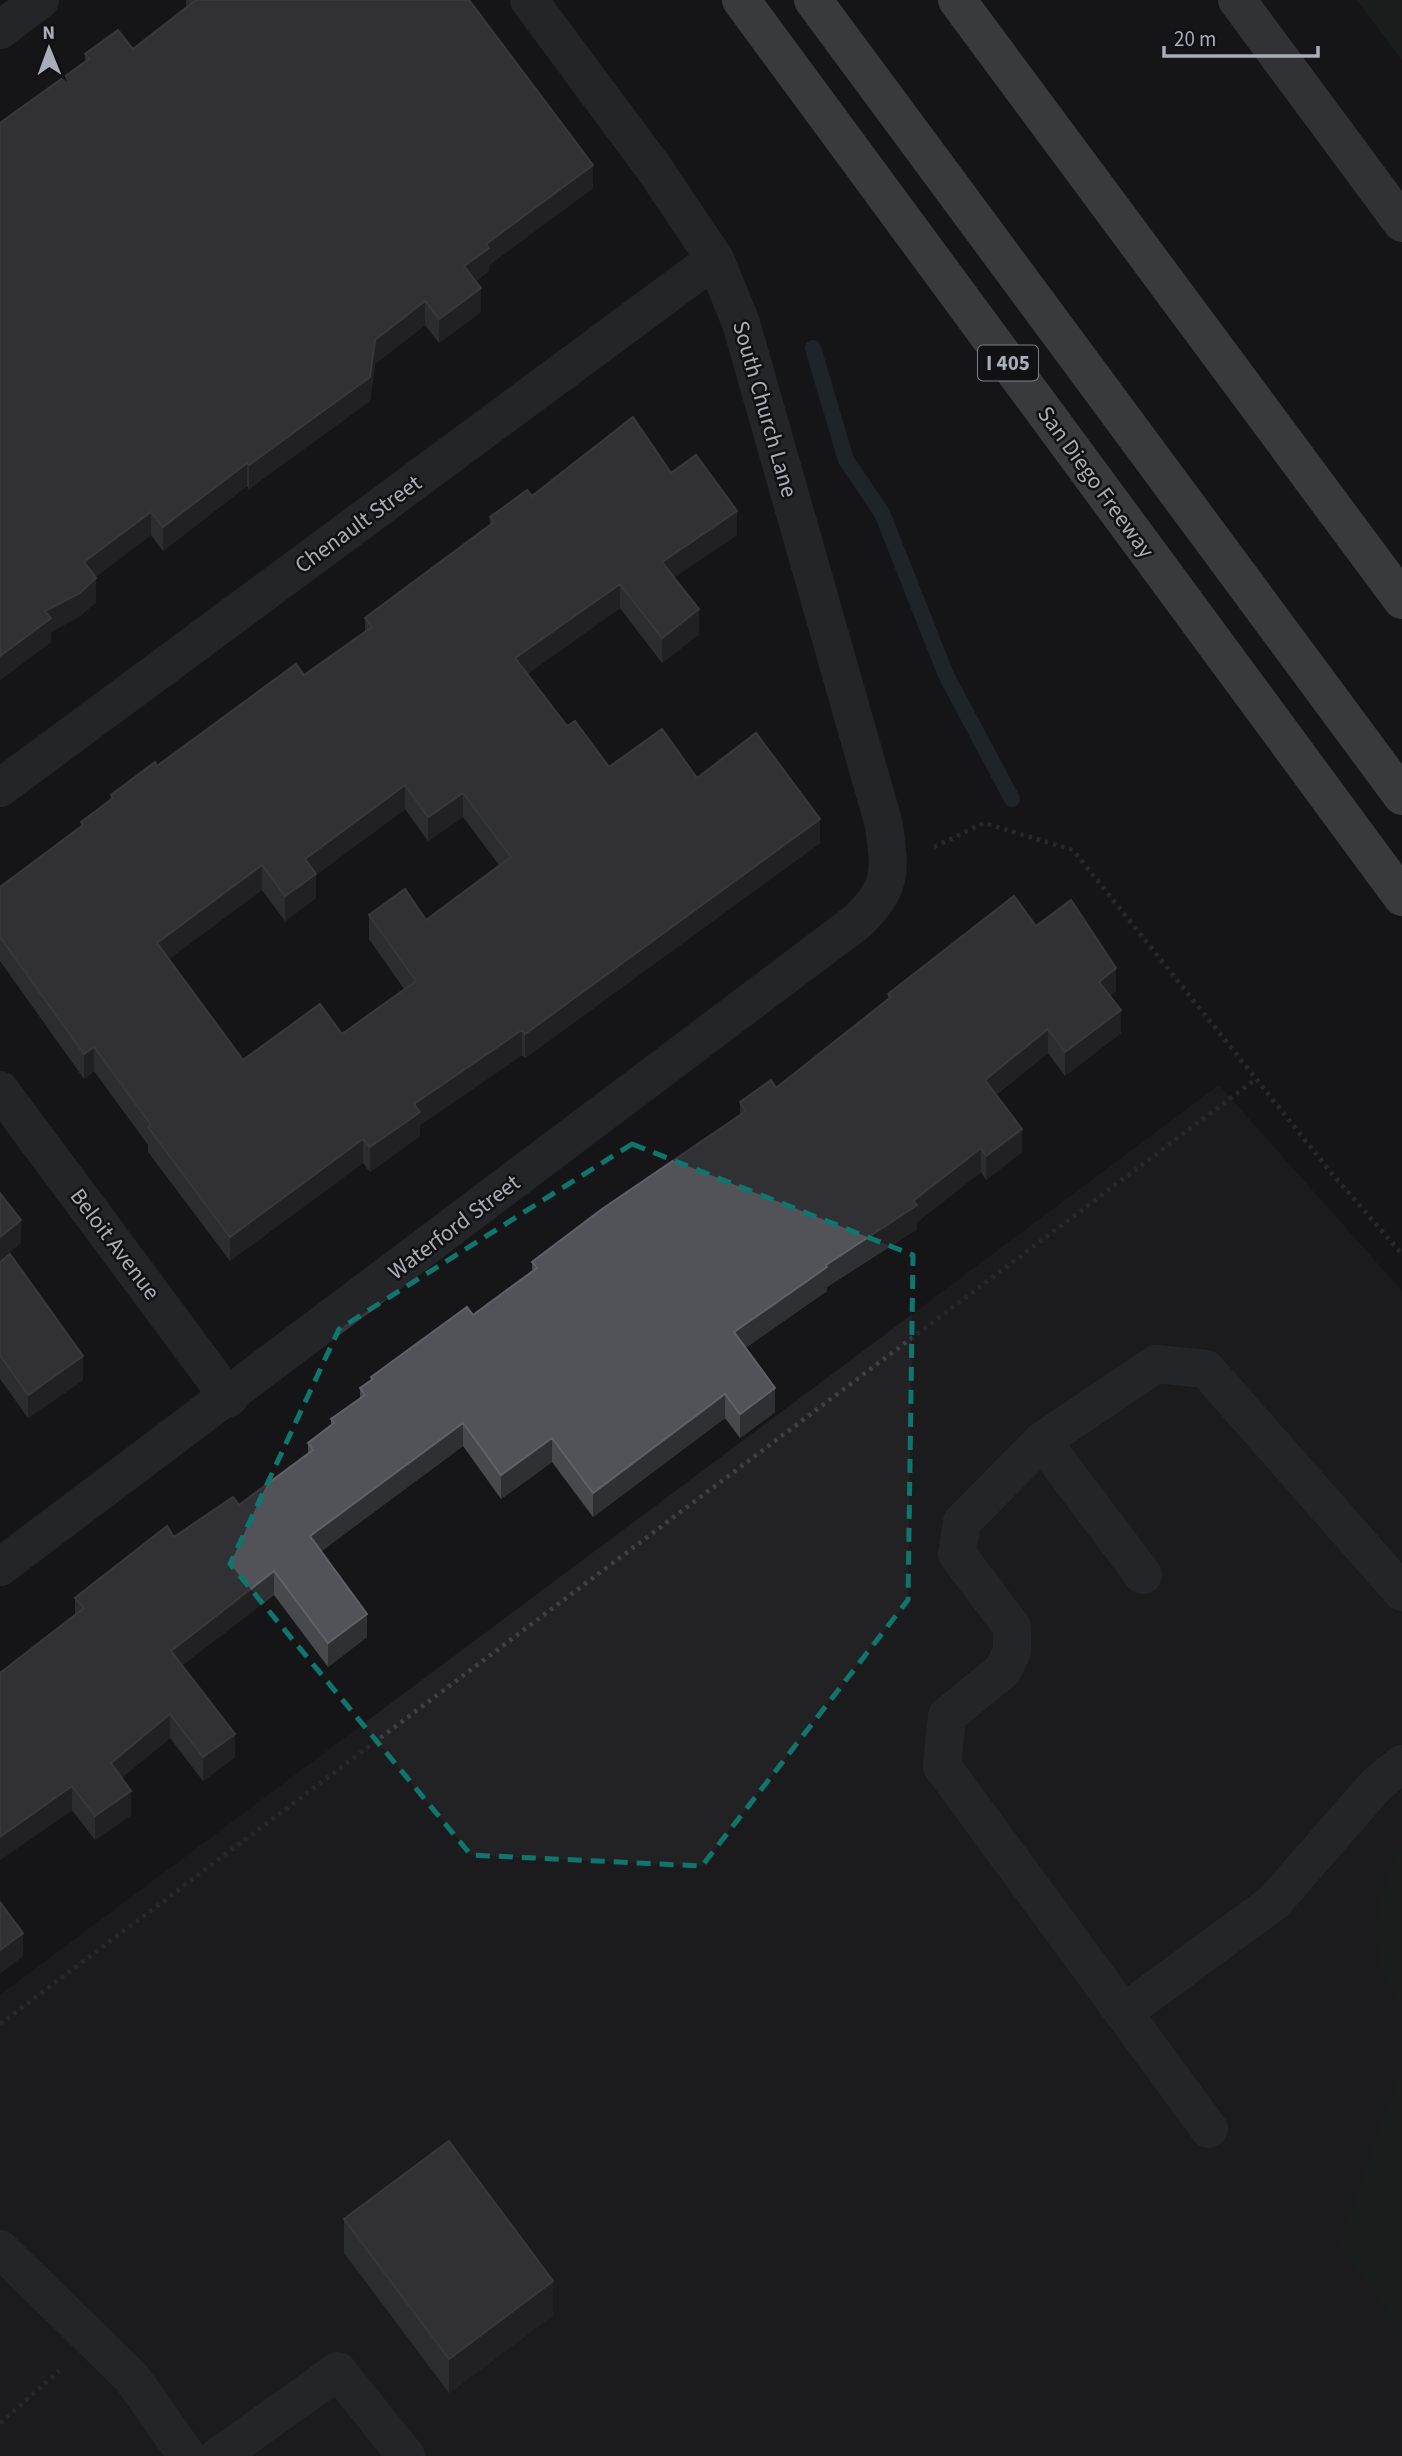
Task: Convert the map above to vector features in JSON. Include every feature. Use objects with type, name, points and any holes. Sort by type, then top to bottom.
[{"type":"highway","name":"San Diego Freeway","points":[[741,0],[1402,897]]},
{"type":"highway","points":[[813,0],[1402,796]]},
{"type":"highway","points":[[957,0],[1402,600]]},
{"type":"main road","points":[[1237,0],[1402,223]]},
{"type":"street","points":[[0,30],[40,0]]},
{"type":"street","name":"South Church Lane","points":[[529,0],[653,167],[715,259],[745,337],[884,825],[890,870]]},
{"type":"street","name":"Chenault Street","points":[[0,788],[715,259]]},
{"type":"street","name":"Waterford Street","points":[[0,1567],[229,1398],[858,921],[878,901],[890,870]]},
{"type":"street","name":"Beloit Avenue","points":[[0,1090],[229,1398]]},
{"type":"street","points":[[1209,2129],[942,1766],[947,1716],[1003,1670],[1012,1651],[1012,1627],[957,1554],[962,1522],[1042,1441],[1156,1364],[1206,1370],[1402,1592]]},
{"type":"street","points":[[1042,1441],[1143,1575]]},
{"type":"street","points":[[1123,2013],[1274,1902],[1377,1784],[1402,1764]]},
{"type":"street","points":[[1,2249],[132,2378],[187,2456]]},
{"type":"street","points":[[219,2456],[338,2371],[406,2456]]},
{"type":"path","points":[[890,870],[984,823],[1073,850],[1256,1079],[1402,1254]]},
{"type":"path","points":[[0,2024],[1256,1079]]},
{"type":"path","points":[[0,2423],[94,2340]]},
{"type":"highlighted area","points":[[632,1144],[913,1255],[908,1600],[702,1866],[471,1855],[230,1564],[339,1329]]},
{"type":"shaded area","points":[[1357,0],[1402,0],[1402,60]]},
{"type":"shaded area","points":[[1219,1085],[1402,1291],[1402,2456],[0,2456],[0,1995]]},
{"type":"shaded area","points":[[1402,1845],[1402,2005],[1382,1966],[1378,1951],[1377,1920],[1389,1872]]},
{"type":"shaded area","points":[[1402,2066],[1402,2329],[1339,2245]]},
{"type":"building","points":[[196,0],[469,0],[593,165],[486,244],[489,248],[464,266],[481,288],[439,319],[425,301],[375,340],[370,377],[249,465],[247,463],[163,527],[151,512],[84,562],[96,578],[80,593],[45,611],[51,618],[0,656],[0,123],[89,59],[85,54],[118,30],[133,49]]},
{"type":"building","points":[[633,417],[671,473],[696,455],[737,511],[662,562],[699,609],[662,638],[620,584],[515,658],[567,726],[575,721],[609,767],[662,729],[697,778],[756,733],[820,819],[525,1034],[522,1030],[414,1104],[420,1112],[370,1147],[363,1139],[230,1237],[148,1127],[151,1125],[94,1047],[84,1054],[0,937],[0,887],[83,825],[81,822],[113,798],[111,795],[155,762],[157,766],[296,664],[304,675],[372,627],[365,618],[494,522],[490,517],[527,490],[532,496]],"holes":[[[405,785],[428,817],[463,793],[511,857],[426,920],[405,889],[369,915],[416,981],[342,1034],[320,1004],[243,1060],[157,943],[262,865],[285,896],[316,874],[305,859]]]},
{"type":"building","points":[[1014,896],[1036,926],[1071,900],[1116,968],[1099,982],[1121,1010],[1065,1052],[1048,1029],[985,1080],[1022,1129],[986,1156],[981,1148],[913,1201],[917,1205],[826,1265],[827,1267],[734,1332],[775,1388],[740,1414],[725,1394],[593,1493],[552,1438],[501,1475],[463,1423],[310,1536],[367,1614],[328,1643],[274,1571],[171,1651],[235,1734],[203,1757],[170,1714],[111,1763],[131,1791],[95,1816],[72,1786],[0,1837],[0,1673],[84,1608],[75,1598],[167,1526],[174,1537],[233,1497],[239,1505],[313,1450],[308,1443],[334,1423],[331,1419],[365,1395],[360,1388],[373,1379],[371,1377],[467,1307],[473,1315],[537,1268],[532,1262],[602,1209],[746,1111],[740,1102],[771,1080],[776,1088],[891,997],[888,994]]},
{"type":"building","points":[[0,1193],[21,1220],[0,1237]]},
{"type":"building","points":[[10,1254],[83,1356],[28,1395],[0,1355],[0,1262]]},
{"type":"building","points":[[0,1902],[23,1933],[0,1950]]},
{"type":"building","points":[[449,2141],[553,2281],[449,2359],[344,2219]]},
{"type":"waterway","points":[[813,348],[846,460],[882,513],[946,675],[1012,799]]}]
